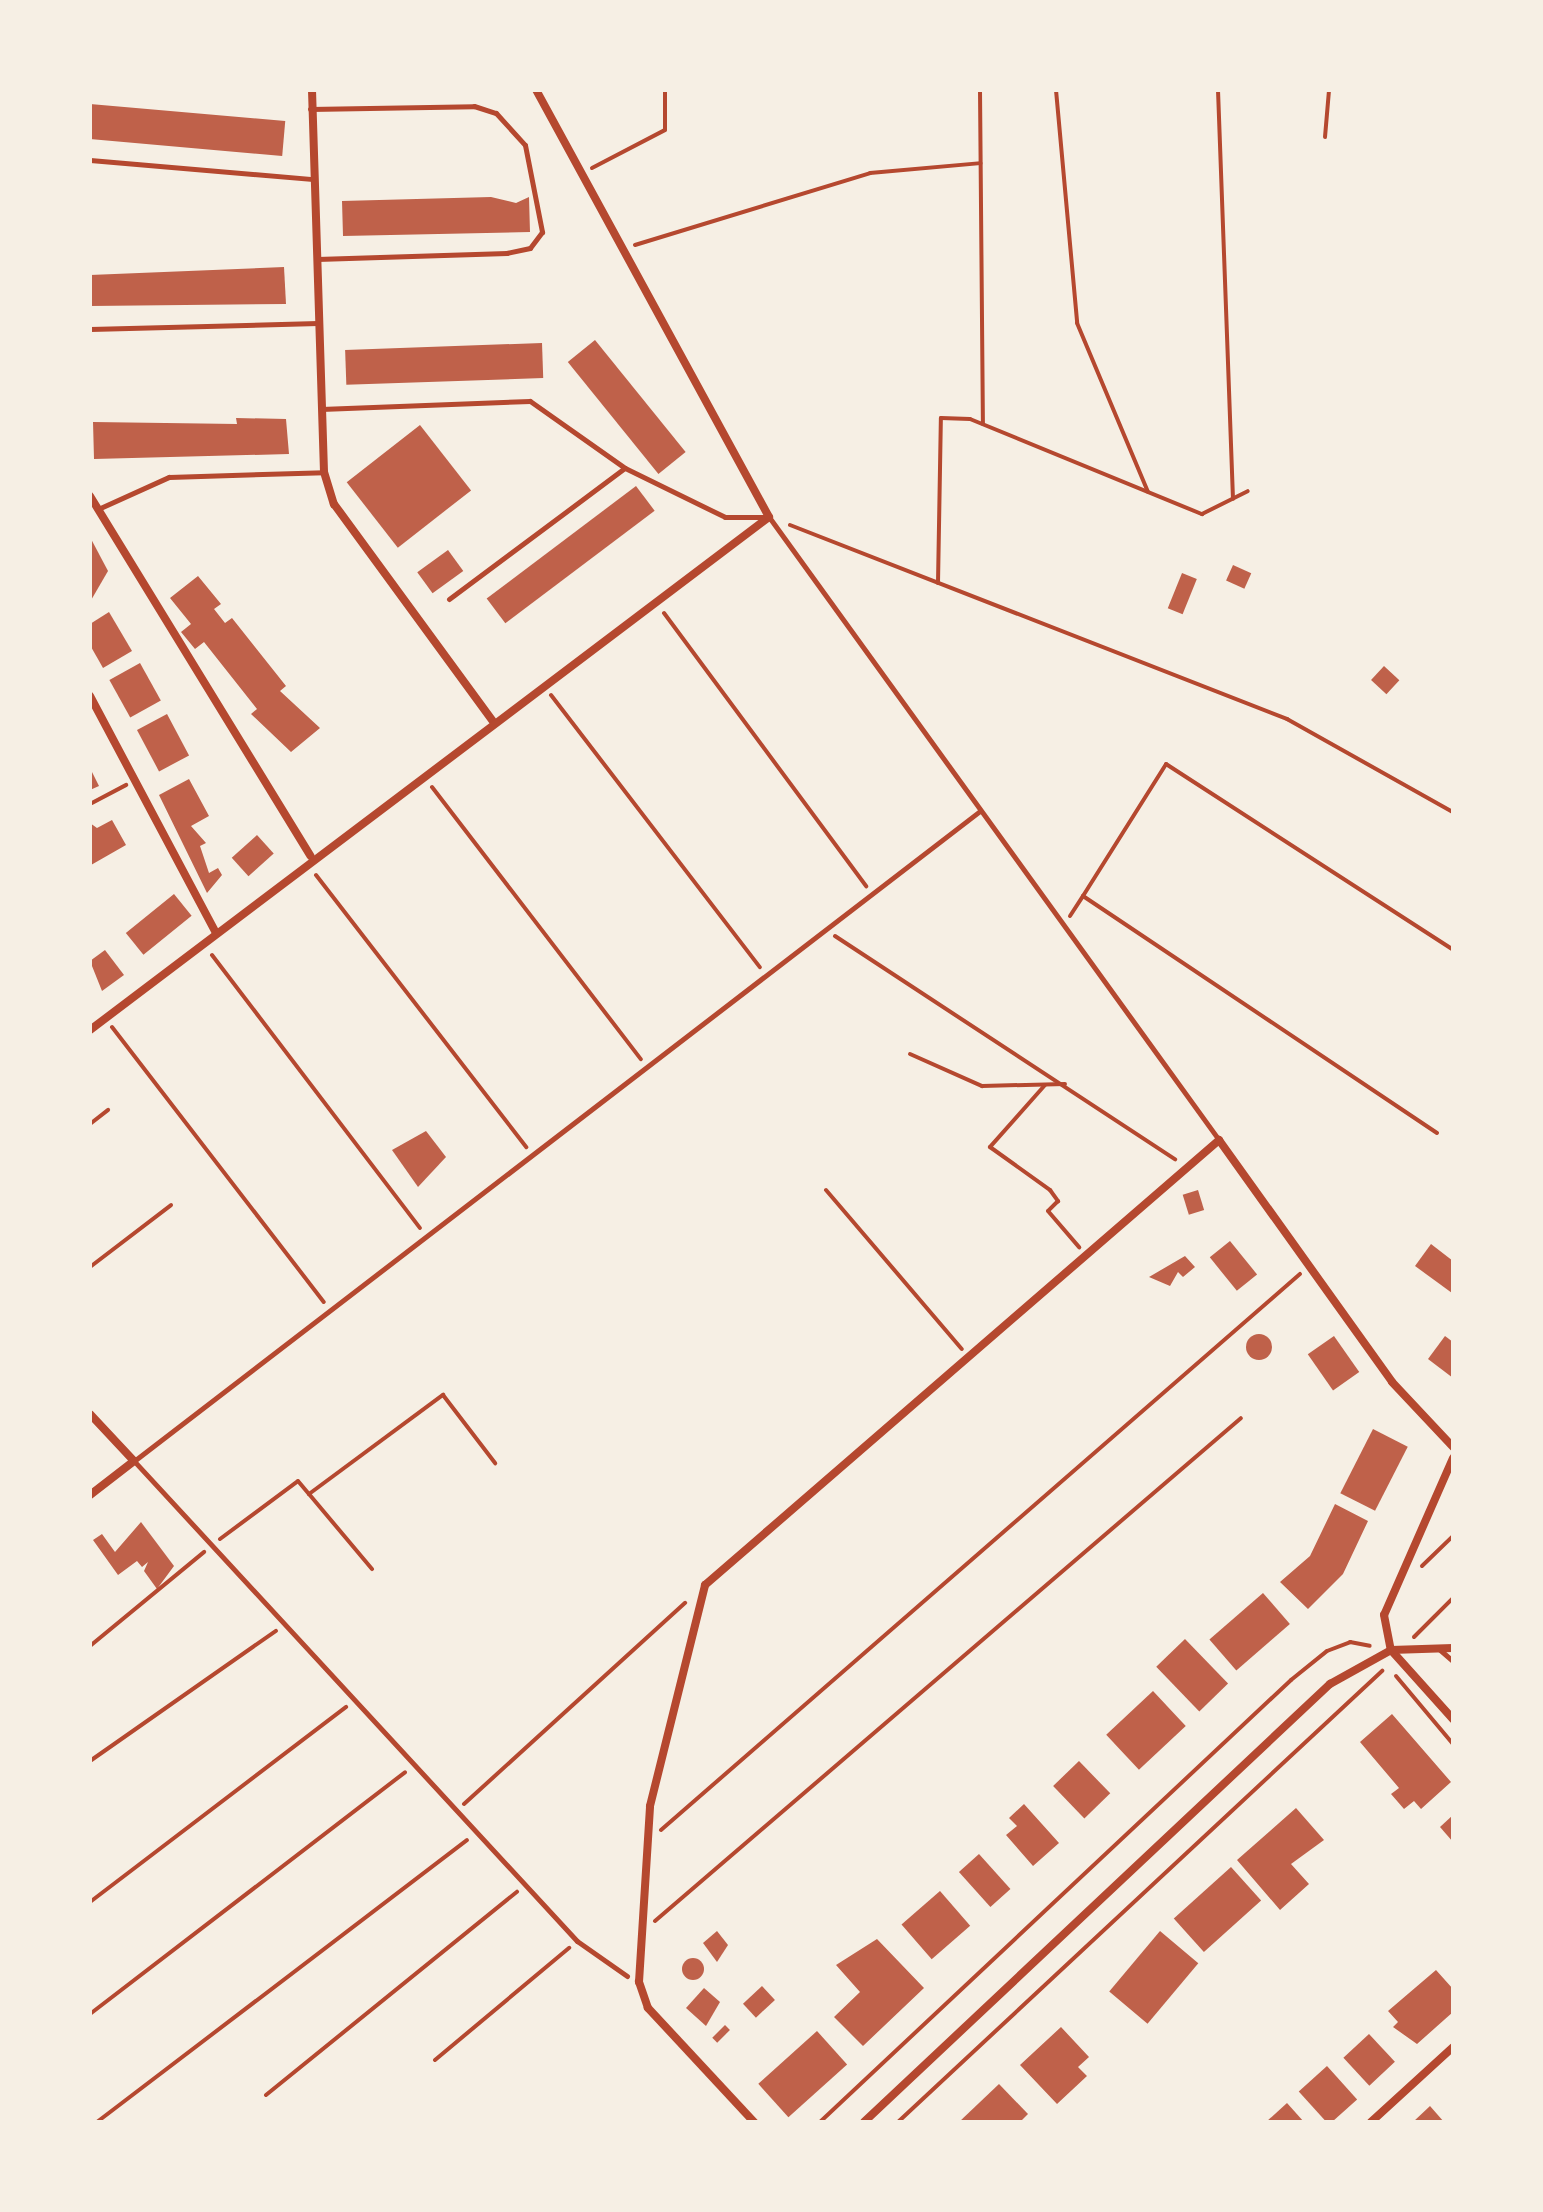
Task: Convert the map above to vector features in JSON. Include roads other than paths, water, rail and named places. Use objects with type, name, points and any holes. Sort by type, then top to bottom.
[{"type":"street","points":[[312,90],[310,109],[324,472],[334,504],[492,720]]},
{"type":"street","points":[[90,1030],[308,858],[769,517],[536,90]]},
{"type":"street","points":[[90,496],[308,858]]},
{"type":"street","points":[[90,696],[216,933]]},
{"type":"street","points":[[754,2122],[648,2008],[639,1982],[638,1935],[644,1845],[705,1585],[1219,1140],[1392,1382],[1453,1447]]},
{"type":"street","points":[[90,1414],[134,1461],[90,1495]]},
{"type":"street","points":[[1453,1458],[1387,1605],[1396,1650],[1453,1719]]},
{"type":"street","points":[[864,2122],[1304,1707],[1354,1666],[1396,1650],[1453,1648]]},
{"type":"street","points":[[1371,2122],[1453,2047]]},
{"type":"lane","points":[[310,109],[474,106],[496,113],[525,145],[537,178],[542,232],[530,248],[507,253],[316,259]]},
{"type":"lane","points":[[90,160],[313,179]]},
{"type":"lane","points":[[90,329],[318,323]]},
{"type":"lane","points":[[321,409],[530,401],[625,468],[725,517],[769,517],[1219,1140]]},
{"type":"lane","points":[[449,599],[625,468]]},
{"type":"lane","points":[[98,509],[169,477],[324,472]]},
{"type":"lane","points":[[627,1976],[577,1941],[134,1461],[980,811]]},
{"type":"lane","points":[[1439,1649],[1453,1661]]}]
